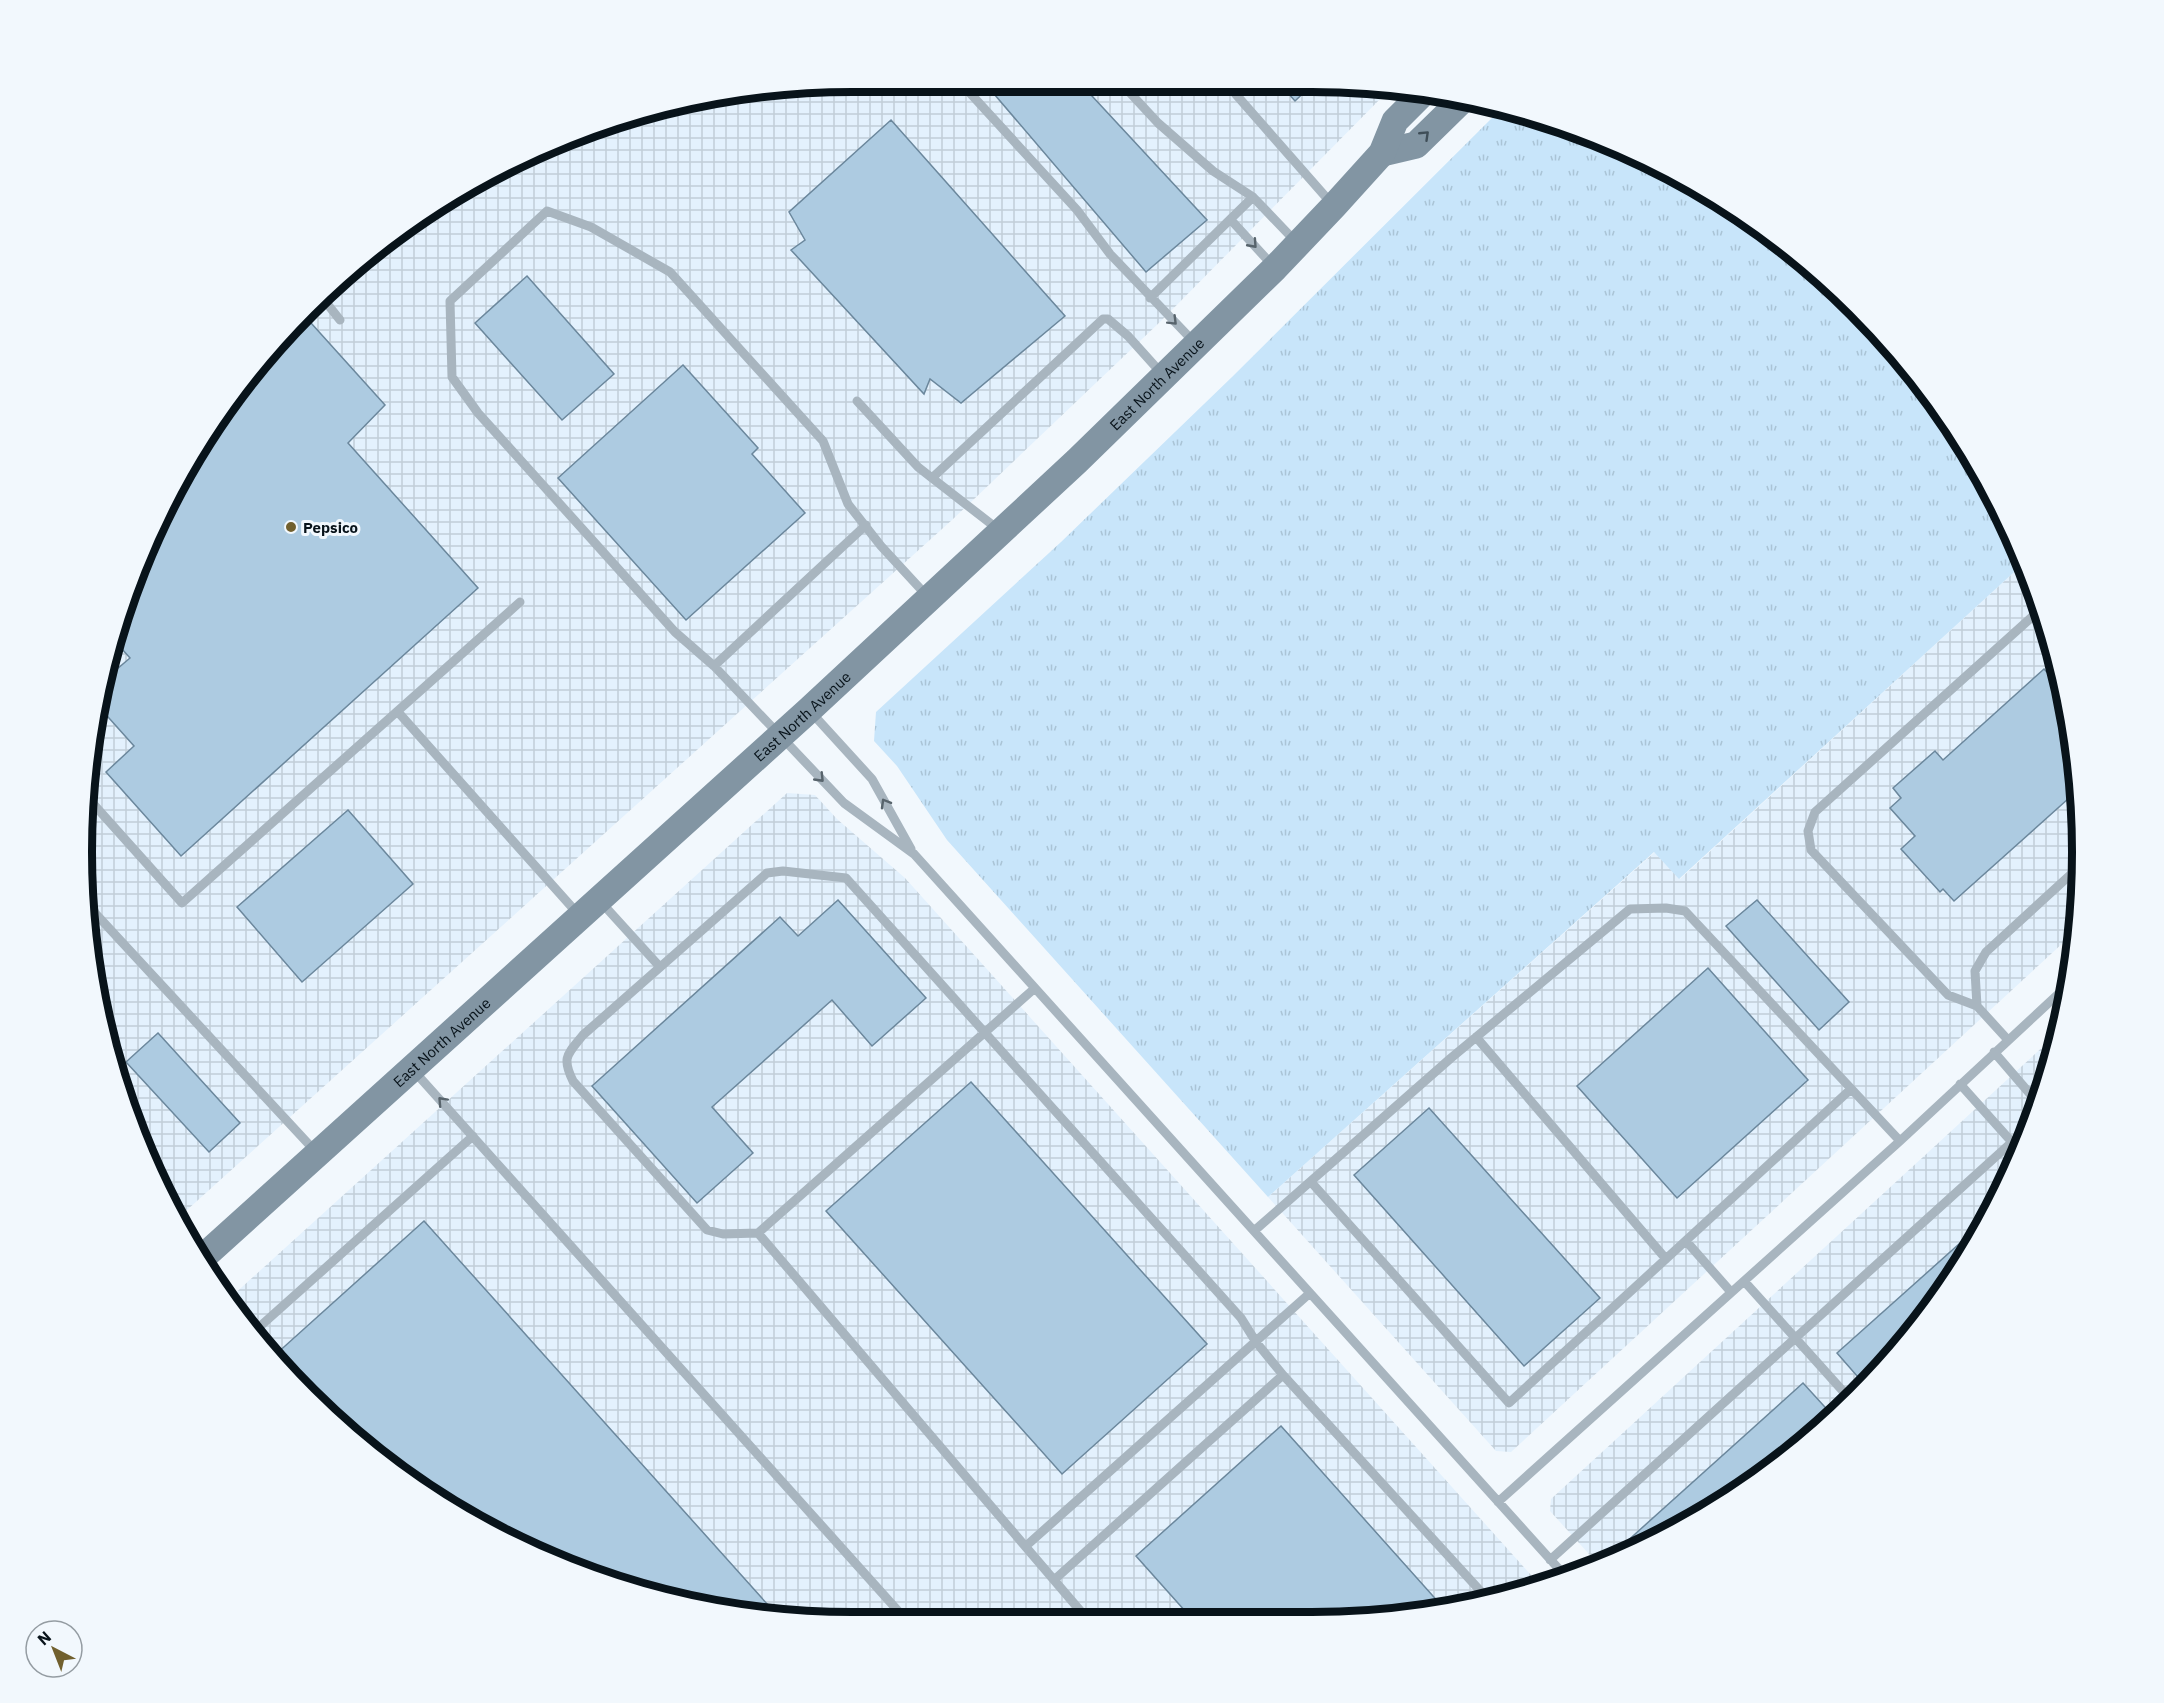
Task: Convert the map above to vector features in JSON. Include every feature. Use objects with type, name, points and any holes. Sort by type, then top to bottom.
[{"type":"street","name":"East North Avenue","points":[[207,1253],[809,710],[1001,532],[1275,268],[1382,153],[1395,121],[1417,99]]},
{"type":"street","points":[[1382,153],[1416,145],[1457,105]]},
{"type":"lane","points":[[969,92],[1077,210],[1110,254],[1196,344]]},
{"type":"lane","points":[[1129,92],[1158,123],[1213,171],[1253,197],[1298,244]]},
{"type":"lane","points":[[1234,92],[1334,206]]},
{"type":"lane","points":[[1150,298],[1253,197]]},
{"type":"lane","points":[[929,598],[848,504],[823,441],[669,272],[591,227],[547,211],[450,301],[452,377],[478,413],[675,632],[714,666],[844,804],[914,854],[1560,1570]]},
{"type":"lane","points":[[1231,220],[1275,268]]},
{"type":"lane","points":[[326,303],[340,320]]},
{"type":"lane","points":[[932,478],[1102,319],[1108,319],[1128,336],[1164,376]]},
{"type":"lane","points":[[857,401],[918,468],[1001,532]]},
{"type":"lane","points":[[714,666],[866,525]]},
{"type":"lane","points":[[93,804],[182,903],[520,602]]},
{"type":"lane","points":[[2008,1040],[1977,1006],[1948,995],[1811,850],[1808,831],[1815,812],[2034,615]]},
{"type":"lane","points":[[809,710],[872,779],[914,854]]},
{"type":"lane","points":[[398,712],[589,907],[660,967]]},
{"type":"lane","points":[[1035,988],[985,1032],[758,1233],[723,1234],[707,1230],[582,1092],[565,1063],[567,1055],[583,1035],[767,873],[783,871],[846,878],[985,1032],[1241,1318],[1256,1342],[1283,1375],[1482,1592]]},
{"type":"lane","points":[[1977,1006],[1975,971],[1986,952],[2072,874]]},
{"type":"lane","points":[[1254,1231],[1476,1037],[1630,909],[1685,911],[1900,1141]]},
{"type":"lane","points":[[94,911],[317,1153]]},
{"type":"lane","points":[[1498,1502],[1900,1141],[2059,993]]},
{"type":"lane","points":[[1476,1037],[1666,1259]]},
{"type":"lane","points":[[1994,1052],[2032,1096]]},
{"type":"lane","points":[[411,1067],[899,1612]]},
{"type":"lane","points":[[1550,1560],[2012,1142],[1960,1084]]},
{"type":"lane","points":[[1311,1182],[1509,1403],[1851,1089]]},
{"type":"lane","points":[[259,1327],[473,1136]]},
{"type":"lane","points":[[758,1233],[1081,1612]]},
{"type":"lane","points":[[1686,1241],[1731,1292]]},
{"type":"lane","points":[[1744,1281],[1845,1394]]},
{"type":"lane","points":[[1026,1546],[1310,1293]]},
{"type":"lane","points":[[1054,1580],[1283,1375]]},
{"type":"shaded area","points":[[852,92],[1313,92],[1384,95],[1161,321],[952,520],[183,1213],[149,1142],[132,1096],[117,1048],[98,951],[93,901],[93,802],[106,703],[117,655],[149,561],[193,471],[220,429],[280,350],[350,280],[429,220],[471,193],[515,170],[561,149],[607,132],[655,117],[703,106],[802,93]]},
{"type":"shaded area","points":[[2018,569],[2047,655],[2066,752],[2071,802],[2072,852],[2067,939],[1511,1452],[1496,1451],[1268,1197],[1655,852],[1680,879]]},
{"type":"shaded area","points":[[787,793],[815,795],[837,819],[905,878],[1534,1578],[1461,1597],[1412,1605],[1313,1612],[852,1612],[752,1605],[703,1597],[655,1586],[561,1554],[471,1510],[429,1483],[350,1423],[314,1389],[280,1353],[234,1294]]},
{"type":"shaded area","points":[[2048,1042],[2015,1142],[1971,1232],[1944,1274],[1884,1353],[1814,1423],[1735,1483],[1693,1510],[1649,1533],[1592,1558],[1550,1511],[1551,1499]]},
{"type":"green space","points":[[1496,114],[1509,117],[1603,149],[1693,193],[1735,220],[1814,280],[1884,350],[1944,429],[1994,515],[2018,569],[1679,879],[1654,852],[1268,1197],[947,840],[897,766],[874,741],[876,712],[1061,542],[1232,377]]},
{"type":"building","points":[[992,92],[1088,92],[1207,220],[1146,272]]},
{"type":"building","points":[[1287,92],[1304,92],[1295,101]]},
{"type":"building","points":[[891,120],[1065,316],[961,403],[930,379],[924,394],[791,250],[805,240],[789,212]]},
{"type":"building","points":[[527,276],[614,374],[562,420],[475,323]]},
{"type":"building","name":"Pepsico","points":[[308,320],[385,405],[348,443],[478,588],[181,856],[106,772],[134,746],[104,713],[113,672],[130,658],[120,646],[132,607],[149,561],[193,471],[249,389],[280,350]]},
{"type":"building","points":[[683,365],[758,448],[752,454],[805,513],[686,620],[558,478]]},
{"type":"building","points":[[2044,669],[2052,678],[2066,752],[2070,797],[1954,901],[1943,889],[1940,892],[1901,849],[1915,836],[1890,808],[1901,798],[1893,788],[1935,751],[1943,760]]},
{"type":"building","points":[[348,810],[413,884],[302,982],[237,907]]},
{"type":"building","points":[[838,900],[926,998],[872,1046],[832,1000],[712,1107],[753,1153],[697,1203],[592,1086],[780,917],[798,936]]},
{"type":"building","points":[[1757,900],[1849,1002],[1819,1030],[1726,926]]},
{"type":"building","points":[[1708,968],[1808,1080],[1677,1198],[1577,1086]]},
{"type":"building","points":[[158,1033],[240,1123],[209,1152],[126,1062]]},
{"type":"building","points":[[971,1082],[1207,1344],[1062,1474],[826,1211]]},
{"type":"building","points":[[1429,1108],[1600,1298],[1524,1366],[1354,1175]]},
{"type":"building","points":[[424,1221],[770,1607],[703,1597],[655,1586],[561,1554],[515,1533],[471,1510],[389,1454],[350,1423],[279,1352]]},
{"type":"building","points":[[1969,1235],[1915,1314],[1860,1379],[1837,1353]]},
{"type":"building","points":[[1803,1383],[1828,1410],[1775,1454],[1735,1483],[1693,1510],[1623,1545]]},
{"type":"building","points":[[1281,1426],[1437,1601],[1362,1610],[1186,1612],[1136,1556]]},
{"type":"place","name":"Pepsico","points":[[291,527]]}]
